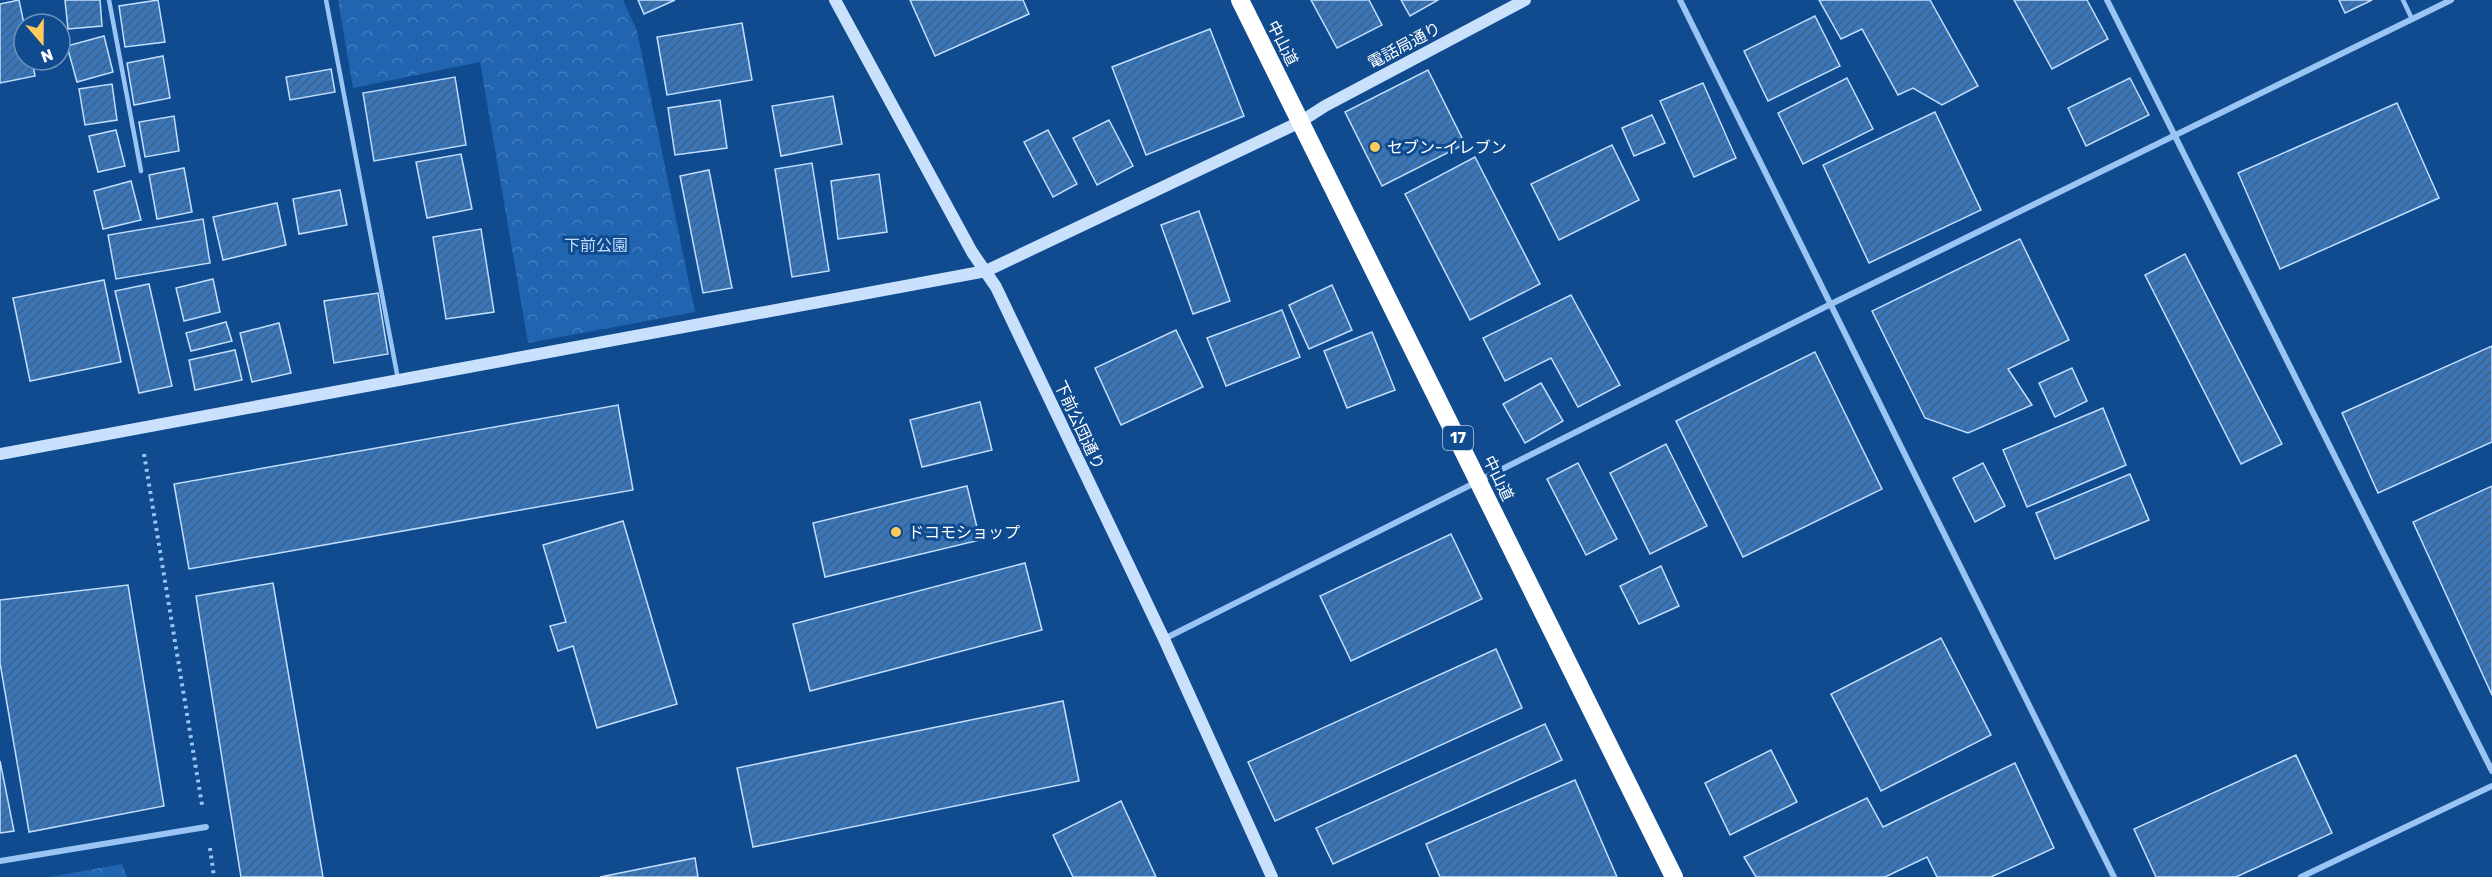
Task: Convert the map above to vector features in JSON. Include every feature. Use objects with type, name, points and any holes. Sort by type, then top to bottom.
[{"type":"highway","name":"中山道","points":[[1240,0],[1674,877]]},
{"type":"street","name":"下前公団通り","points":[[835,0],[972,252],[996,287],[1164,639],[1272,877]]},
{"type":"street","name":"電話局通り","points":[[0,454],[986,272],[1300,122],[1325,106],[1525,0]]},
{"type":"street","points":[[1680,0],[2114,877]]},
{"type":"street","points":[[2107,0],[2492,771]]},
{"type":"street","points":[[1164,639],[1831,304],[2451,0]]},
{"type":"street","points":[[2301,877],[2492,786]]},
{"type":"street","points":[[0,861],[206,827]]},
{"type":"lane","points":[[109,0],[141,171]]},
{"type":"lane","points":[[326,0],[398,381]]},
{"type":"lane","points":[[2403,0],[2412,19]]},
{"type":"path","points":[[140,427],[214,877]]},
{"type":"green space","name":"下前公園","points":[[338,0],[623,0],[637,31],[695,312],[528,343],[480,62],[353,88]]},
{"type":"green space","points":[[122,864],[127,877],[49,877]]},
{"type":"building","points":[[19,0],[22,12],[12,12],[12,72],[34,72],[35,76],[0,83],[0,4]]},
{"type":"building","points":[[65,0],[100,0],[102,26],[72,29],[72,12],[66,12]]},
{"type":"building","points":[[158,0],[165,42],[125,47],[119,6]]},
{"type":"building","points":[[638,0],[675,0],[644,14]]},
{"type":"building","points":[[910,0],[1023,0],[1029,14],[935,56]]},
{"type":"building","points":[[1311,0],[1369,0],[1382,25],[1337,48]]},
{"type":"building","points":[[1401,0],[1438,0],[1410,16]]},
{"type":"building","points":[[1819,0],[1930,0],[1978,86],[1942,105],[1913,88],[1898,95],[1862,29],[1841,39]]},
{"type":"building","points":[[2014,0],[2087,0],[2108,39],[2052,69]]},
{"type":"building","points":[[2339,0],[2372,0],[2345,13]]},
{"type":"building","points":[[1815,16],[1840,66],[1768,101],[1744,51]]},
{"type":"building","points":[[742,23],[752,80],[667,95],[657,37]]},
{"type":"building","points":[[1210,29],[1244,116],[1146,155],[1112,67]]},
{"type":"building","points":[[104,36],[113,72],[77,82],[72,64],[72,45]]},
{"type":"building","points":[[163,56],[170,98],[134,105],[127,63]]},
{"type":"building","points":[[331,69],[335,92],[290,100],[286,77]]},
{"type":"building","points":[[1428,70],[1465,144],[1382,186],[1345,112]]},
{"type":"building","points":[[455,77],[466,145],[374,161],[363,93]]},
{"type":"building","points":[[1847,78],[1873,129],[1803,164],[1778,113]]},
{"type":"building","points":[[2130,78],[2149,115],[2086,146],[2068,108]]},
{"type":"building","points":[[1703,83],[1736,158],[1694,177],[1660,101]]},
{"type":"building","points":[[112,84],[117,120],[85,125],[79,89]]},
{"type":"building","points":[[833,96],[842,144],[781,156],[772,106]]},
{"type":"building","points":[[720,100],[727,148],[675,155],[668,108]]},
{"type":"building","points":[[2397,103],[2439,198],[2280,269],[2238,173]]},
{"type":"building","points":[[1935,112],[1981,210],[1869,263],[1823,165]]},
{"type":"building","points":[[1652,115],[1665,143],[1634,156],[1622,128]]},
{"type":"building","points":[[174,116],[179,151],[145,157],[139,122]]},
{"type":"building","points":[[1109,120],[1133,166],[1097,185],[1073,138]]},
{"type":"building","points":[[116,130],[125,166],[98,172],[89,136]]},
{"type":"building","points":[[1048,130],[1077,184],[1053,197],[1024,142]]},
{"type":"building","points":[[1612,145],[1639,200],[1559,240],[1531,184]]},
{"type":"building","points":[[461,154],[472,209],[427,218],[416,162]]},
{"type":"building","points":[[1475,157],[1540,284],[1470,320],[1405,194]]},
{"type":"building","points":[[812,163],[829,271],[792,277],[775,169]]},
{"type":"building","points":[[184,168],[192,212],[157,219],[149,175]]},
{"type":"building","points":[[709,170],[732,288],[703,293],[680,176]]},
{"type":"building","points":[[879,174],[887,232],[838,239],[831,181]]},
{"type":"building","points":[[131,181],[141,220],[103,229],[94,191]]},
{"type":"building","points":[[340,190],[347,225],[299,234],[293,199]]},
{"type":"building","points":[[277,203],[286,245],[223,260],[213,217]]},
{"type":"building","points":[[1199,211],[1230,301],[1193,314],[1161,225]]},
{"type":"building","points":[[203,219],[210,263],[116,279],[108,235]]},
{"type":"building","points":[[481,229],[494,312],[446,319],[433,237]]},
{"type":"building","points":[[2020,239],[2069,340],[2008,369],[2032,405],[1968,433],[1925,418],[1872,311]]},
{"type":"building","points":[[2185,254],[2282,444],[2241,464],[2145,275]]},
{"type":"building","points":[[213,279],[220,312],[184,321],[176,288]]},
{"type":"building","points":[[104,280],[121,362],[30,381],[13,298]]},
{"type":"building","points":[[149,284],[172,386],[139,393],[115,291]]},
{"type":"building","points":[[1332,285],[1352,330],[1309,349],[1289,305]]},
{"type":"building","points":[[378,293],[388,354],[334,363],[324,301]]},
{"type":"building","points":[[1571,295],[1620,385],[1578,407],[1551,358],[1505,381],[1483,338]]},
{"type":"building","points":[[1282,310],[1300,357],[1226,386],[1207,338]]},
{"type":"building","points":[[226,322],[232,341],[191,351],[186,333]]},
{"type":"building","points":[[279,323],[291,373],[252,382],[240,333]]},
{"type":"building","points":[[1176,330],[1203,387],[1121,425],[1095,368]]},
{"type":"building","points":[[1372,332],[1395,390],[1347,408],[1324,351]]},
{"type":"building","points":[[2492,346],[2492,442],[2378,493],[2342,413]]},
{"type":"building","points":[[235,350],[242,380],[195,390],[189,360]]},
{"type":"building","points":[[1815,352],[1882,489],[1743,557],[1676,421]]},
{"type":"building","points":[[2072,368],[2087,401],[2055,417],[2039,383]]},
{"type":"building","points":[[1541,383],[1563,421],[1525,443],[1503,404]]},
{"type":"building","points":[[980,402],[992,450],[922,467],[910,420]]},
{"type":"building","points":[[618,405],[633,490],[189,569],[174,484]]},
{"type":"building","points":[[2103,408],[2126,465],[2027,507],[2003,450]]},
{"type":"building","points":[[1666,444],[1707,526],[1650,554],[1610,473]]},
{"type":"building","points":[[1578,463],[1617,539],[1586,555],[1547,479]]},
{"type":"building","points":[[1983,463],[2005,506],[1975,522],[1953,478]]},
{"type":"building","points":[[2130,474],[2149,520],[2055,559],[2036,513]]},
{"type":"building","name":"ドコモショップ","points":[[967,486],[980,540],[825,577],[813,523]]},
{"type":"building","points":[[2492,486],[2492,695],[2413,522]]},
{"type":"building","points":[[623,521],[677,704],[597,728],[573,646],[558,651],[550,626],[566,622],[543,545]]},
{"type":"building","points":[[1451,534],[1482,599],[1351,661],[1320,596]]},
{"type":"building","points":[[1025,563],[1042,630],[810,691],[793,624]]},
{"type":"building","points":[[1661,566],[1679,606],[1639,624],[1620,586]]},
{"type":"building","points":[[273,583],[323,877],[241,877],[196,596]]},
{"type":"building","points":[[128,585],[164,806],[29,832],[0,663],[0,600]]},
{"type":"building","points":[[1941,638],[1991,735],[1881,791],[1831,694]]},
{"type":"building","points":[[1496,649],[1522,708],[1275,821],[1248,762]]},
{"type":"building","points":[[1063,701],[1079,781],[753,847],[737,768]]},
{"type":"building","points":[[1545,724],[1562,760],[1333,864],[1316,828]]},
{"type":"building","points":[[1771,750],[1797,802],[1730,835],[1705,783]]},
{"type":"building","points":[[2296,755],[2332,833],[2236,877],[2156,877],[2134,829]]},
{"type":"building","points":[[0,761],[14,831],[0,833]]},
{"type":"building","points":[[2015,763],[2054,848],[1991,877],[1937,877],[1927,857],[1885,877],[1756,877],[1744,857],[1867,798],[1883,827]]},
{"type":"building","points":[[1575,780],[1617,877],[1440,877],[1426,844]]},
{"type":"building","points":[[1121,801],[1156,877],[1073,877],[1053,835]]},
{"type":"building","points":[[695,858],[698,877],[600,877]]},
{"type":"place","name":"セブン-イレブン","points":[[1375,147]]},
{"type":"place","name":"ドコモショップ","points":[[896,532]]}]
